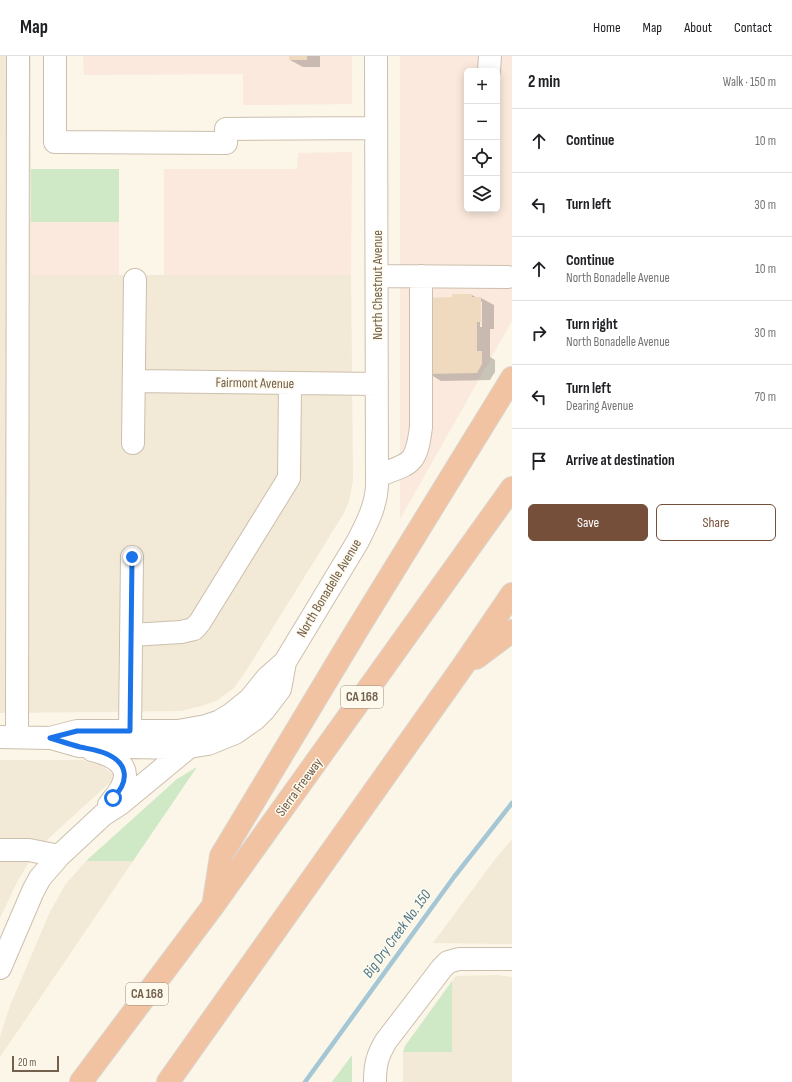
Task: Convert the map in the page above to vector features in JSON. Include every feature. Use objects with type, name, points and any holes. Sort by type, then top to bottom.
[{"type":"highway","points":[[213,906],[221,856],[357,630],[512,378]]},
{"type":"highway","name":"Sierra Freeway","points":[[82,1082],[213,906],[512,488]]},
{"type":"highway","points":[[168,1082],[463,666],[512,594]]},
{"type":"highway","points":[[463,666],[512,631]]},
{"type":"street","points":[[18,56],[9,737],[50,738]]},
{"type":"street","points":[[55,56],[55,142],[226,143],[226,130],[376,128]]},
{"type":"street","name":"North Chestnut Avenue","points":[[372,513],[376,494],[377,476],[376,56]]},
{"type":"street","points":[[489,68],[490,56]]},
{"type":"street","points":[[376,276],[508,276]]},
{"type":"street","points":[[377,476],[408,464],[414,458],[419,441],[421,427],[421,276]]},
{"type":"street","points":[[133,443],[135,280]]},
{"type":"street","name":"Fairmont Avenue","points":[[134,381],[376,384]]},
{"type":"street","points":[[131,635],[181,632],[194,628],[200,622],[289,478],[290,384]]},
{"type":"street","name":"North Bonadelle Avenue","points":[[50,738],[77,731],[178,731],[200,728],[218,722],[230,715],[246,703],[267,678],[285,662],[352,552],[372,513]]},
{"type":"street","points":[[130,731],[132,557]]},
{"type":"street","name":"North Bonadelle Avenue","points":[[50,738],[79,746],[189,747],[208,744],[245,726],[264,710],[280,689],[285,662]]},
{"type":"street","points":[[79,746],[108,754],[117,761],[124,770],[125,775],[122,787],[103,815]]},
{"type":"street","points":[[0,968],[40,878],[59,856],[103,815],[120,804],[189,747]]},
{"type":"street","points":[[0,850],[29,850],[59,856]]},
{"type":"street","points":[[375,1082],[375,1068],[379,1054],[386,1041],[437,974],[448,962],[459,959],[512,959]]},
{"type":"shaded area","points":[[0,56],[31,56],[31,275],[351,275],[353,480],[349,501],[344,513],[234,688],[216,701],[201,706],[181,711],[0,713]]},
{"type":"shaded area","points":[[83,56],[352,56],[352,104],[243,105],[243,74],[84,75]]},
{"type":"shaded area","points":[[400,56],[512,56],[512,321],[400,519]]},
{"type":"shaded area","points":[[352,152],[351,275],[164,275],[164,169],[297,169],[298,153]]},
{"type":"shaded area","points":[[31,222],[119,222],[119,275],[31,275]]},
{"type":"shaded area","points":[[0,760],[82,760],[101,765],[116,777],[50,837],[30,861],[18,880],[0,918]]},
{"type":"shaded area","points":[[512,839],[512,944],[433,943],[496,858]]},
{"type":"shaded area","points":[[86,861],[133,861],[0,1057],[0,1037],[10,1006],[49,914],[65,885]]},
{"type":"shaded area","points":[[497,975],[512,977],[512,1082],[403,1082],[403,1052],[452,1052],[452,981],[456,976]]},
{"type":"green space","points":[[31,169],[119,169],[119,222],[31,222]]},
{"type":"green space","points":[[197,767],[133,861],[86,861],[177,779]]},
{"type":"green space","points":[[452,981],[452,1052],[403,1052],[405,1046]]},
{"type":"green space","points":[[352,1055],[352,1082],[332,1082]]},
{"type":"building","points":[[289,56],[307,56],[307,60],[289,60]]},
{"type":"building","points":[[452,294],[472,294],[472,297],[481,297],[481,322],[477,322],[477,351],[482,351],[482,364],[477,373],[427,374],[427,298],[452,297]]},
{"type":"waterway","name":"Big Dry Creek No. 150","points":[[305,1082],[454,877],[512,803]]},
{"type":"route","points":[[113,798],[118,794],[125,775],[123,768],[117,761],[108,754],[50,738],[77,731],[130,731],[129,692],[132,557]]}]
